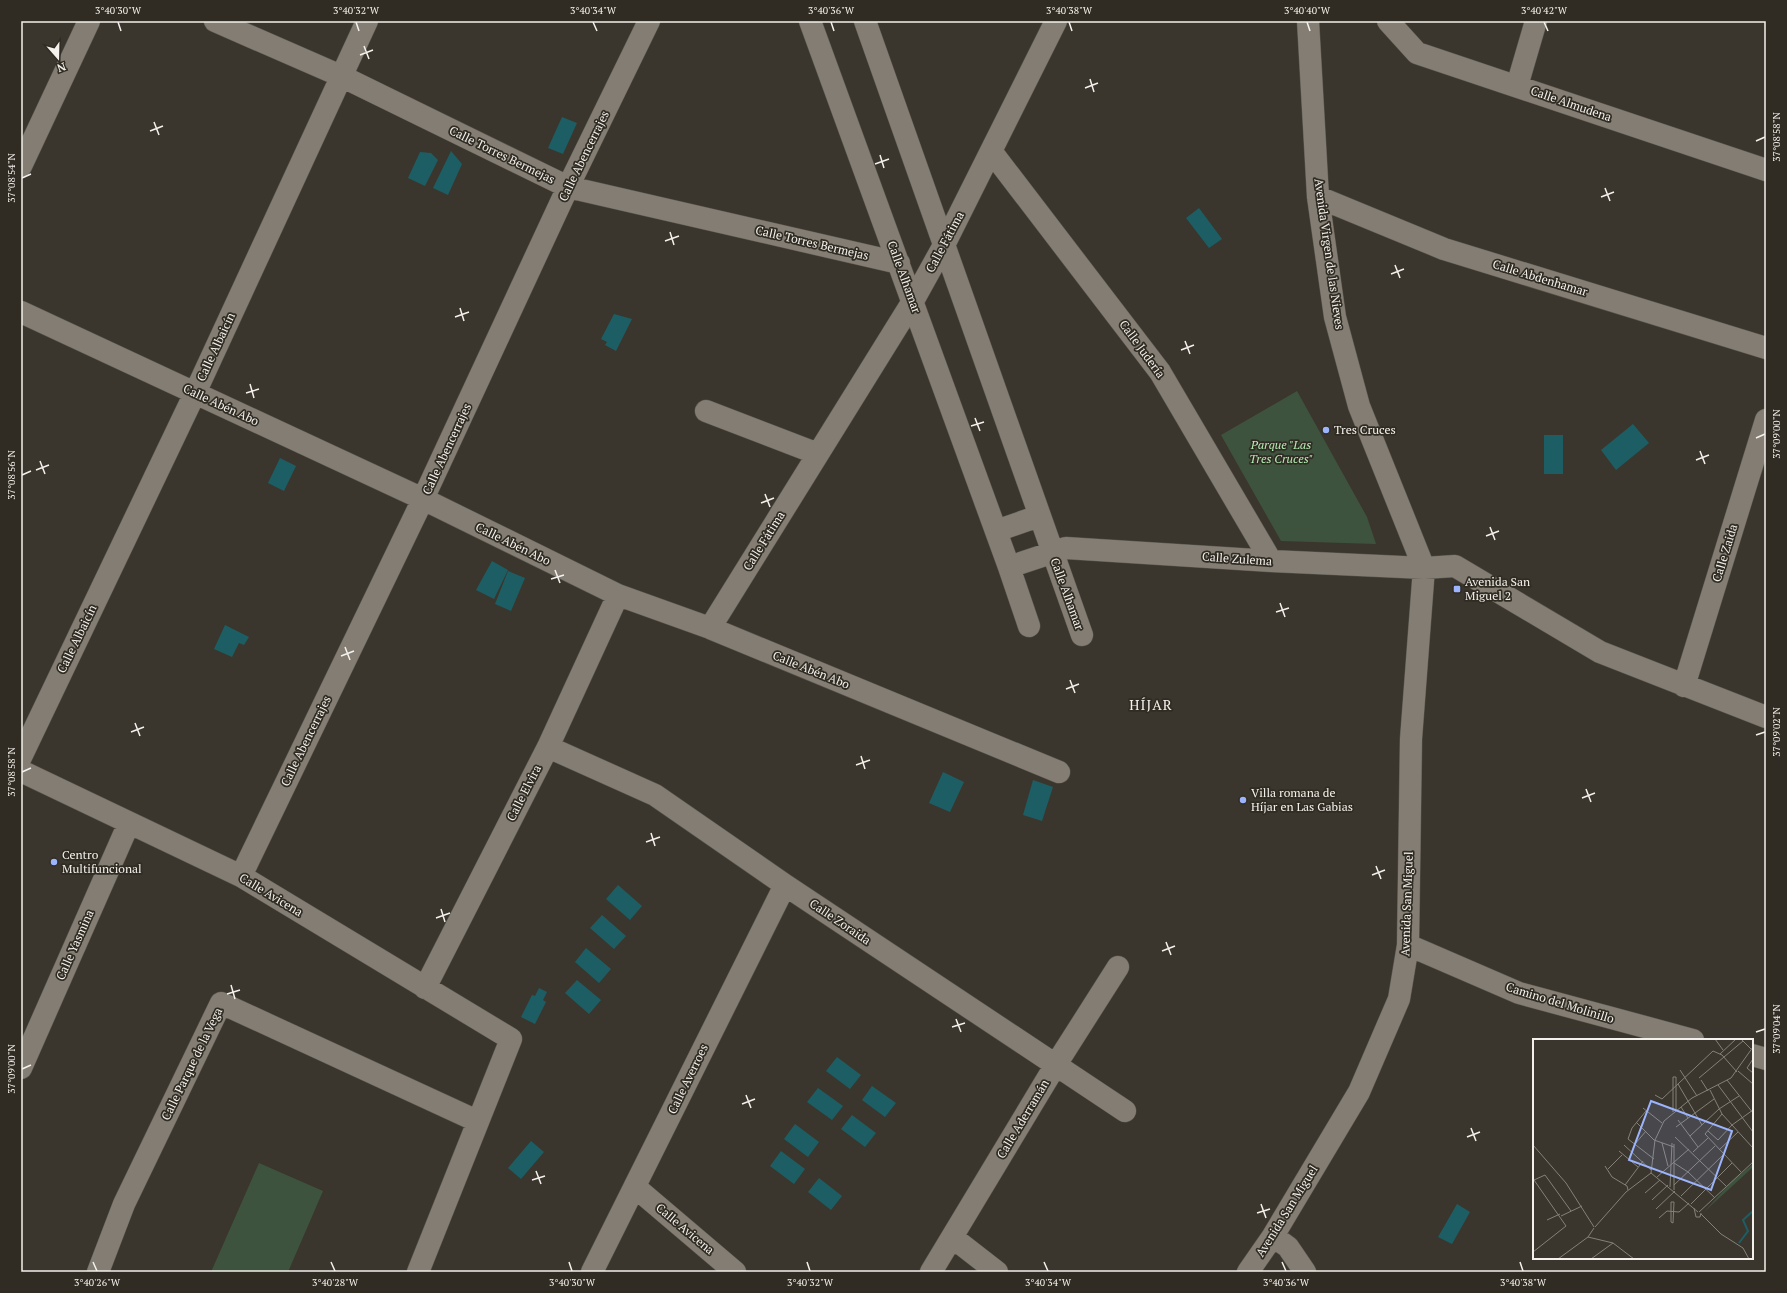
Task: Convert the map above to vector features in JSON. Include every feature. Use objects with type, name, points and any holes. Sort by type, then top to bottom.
[{"type":"street","points":[[21,166],[89,21]]},
{"type":"street","name":"Calle Torres Bermejas","points":[[215,21],[341,76],[568,187],[899,263]]},
{"type":"street","name":"Calle Albaicín","points":[[21,757],[195,392],[367,21]]},
{"type":"street","name":"Calle Abencerrajes","points":[[241,876],[423,499],[568,187],[649,21]]},
{"type":"street","name":"Calle Alhamar","points":[[865,21],[1082,635]]},
{"type":"street","name":"Calle Fátima","points":[[710,628],[913,301],[944,245],[1056,21]]},
{"type":"street","name":"Avenida Virgen de las Nieves","points":[[1308,21],[1318,196],[1335,317],[1359,406],[1424,568]]},
{"type":"street","name":"Calle Almudena","points":[[1388,21],[1417,53],[1766,170]]},
{"type":"street","points":[[1517,86],[1536,21]]},
{"type":"street","name":"Calle Alhamar","points":[[814,22],[1029,626]]},
{"type":"street","name":"Calle Judería","points":[[991,150],[1160,372],[1271,562]]},
{"type":"street","name":"Calle Abdenhamar","points":[[1318,196],[1444,249],[1766,348]]},
{"type":"street","name":"Calle Abén Abo","points":[[21,312],[423,499],[618,595],[710,628],[1059,772]]},
{"type":"street","points":[[706,412],[818,454]]},
{"type":"street","name":"Calle Zaida","points":[[1684,686],[1766,420]]},
{"type":"street","points":[[996,531],[1039,516]]},
{"type":"street","name":"Calle Zulema","points":[[1052,552],[1066,548],[1271,562],[1424,568],[1455,566],[1600,652],[1766,717]]},
{"type":"street","name":"Calle Alhamar","points":[[1009,567],[1052,552]]},
{"type":"street","name":"Avenida San Miguel","points":[[1248,1272],[1273,1236],[1359,1092],[1399,999],[1408,945],[1410,739],[1424,568]]},
{"type":"street","name":"Calle Elvira","points":[[425,988],[548,747],[618,595]]},
{"type":"street","name":"Calle Zoraida","points":[[548,747],[655,795],[785,885],[1055,1066],[1125,1111]]},
{"type":"street","name":"Calle Avicena","points":[[21,771],[241,876],[425,988],[511,1038],[477,1121]]},
{"type":"street","name":"Calle Yasmina","points":[[21,1068],[129,822]]},
{"type":"street","name":"Calle Averroes","points":[[592,1272],[785,885]]},
{"type":"street","name":"Camino del Molinillo","points":[[1408,945],[1519,993],[1689,1039]]},
{"type":"street","name":"Calle Aderramán","points":[[931,1272],[1055,1066],[1118,967]]},
{"type":"street","name":"Calle Parque de la Vega","points":[[98,1272],[124,1204],[221,1003],[477,1121]]},
{"type":"street","points":[[1753,1055],[1766,1059]]},
{"type":"street","points":[[418,1272],[477,1121]]},
{"type":"street","name":"Calle Avicena","points":[[635,1187],[735,1272]]},
{"type":"street","points":[[1273,1236],[1288,1247],[1305,1272]]},
{"type":"street","points":[[952,1237],[997,1272]]},
{"type":"green space","name":"Parque \"Las Tres Cruces\"","points":[[1297,391],[1367,517],[1376,544],[1281,541],[1221,435]]},
{"type":"green space","points":[[259,1163],[323,1191],[288,1272],[211,1272]]},
{"type":"water","points":[[562,117],[577,123],[563,154],[548,148]]},
{"type":"water","points":[[451,151],[462,164],[448,195],[433,188]]},
{"type":"water","points":[[420,152],[431,153],[438,160],[425,186],[408,178]]},
{"type":"water","points":[[1199,208],[1222,239],[1209,248],[1186,218]]},
{"type":"water","points":[[614,314],[632,319],[616,351],[605,345],[607,342],[601,339]]},
{"type":"water","points":[[1633,424],[1649,443],[1616,470],[1601,450]]},
{"type":"water","points":[[1544,435],[1563,435],[1563,474],[1544,474]]},
{"type":"water","points":[[280,458],[296,466],[284,491],[268,483]]},
{"type":"water","points":[[492,561],[508,570],[494,599],[476,590]]},
{"type":"water","points":[[508,571],[525,578],[511,611],[495,604]]},
{"type":"water","points":[[225,625],[249,637],[244,645],[239,643],[232,657],[214,649]]},
{"type":"water","points":[[943,772],[964,782],[950,812],[929,803]]},
{"type":"water","points":[[1033,780],[1053,787],[1042,821],[1023,815]]},
{"type":"water","points":[[618,885],[642,906],[630,920],[606,899]]},
{"type":"water","points":[[602,915],[626,936],[614,949],[590,928]]},
{"type":"water","points":[[586,948],[611,969],[599,983],[575,962]]},
{"type":"water","points":[[577,980],[601,1000],[589,1014],[565,993]]},
{"type":"water","points":[[539,988],[547,992],[543,1000],[546,1002],[535,1024],[521,1017],[532,995],[535,996]]},
{"type":"water","points":[[837,1057],[861,1075],[850,1089],[826,1071]]},
{"type":"water","points":[[872,1086],[896,1103],[885,1117],[862,1100]]},
{"type":"water","points":[[818,1088],[843,1106],[832,1120],[807,1102]]},
{"type":"water","points":[[852,1115],[876,1133],[865,1147],[841,1129]]},
{"type":"water","points":[[795,1124],[819,1142],[808,1157],[784,1139]]},
{"type":"water","points":[[531,1141],[544,1152],[521,1179],[508,1168]]},
{"type":"water","points":[[781,1151],[805,1169],[794,1184],[770,1166]]},
{"type":"water","points":[[819,1178],[842,1196],[831,1210],[808,1192]]},
{"type":"water","points":[[1457,1204],[1470,1212],[1452,1244],[1438,1237]]},
{"type":"place","name":"Tres Cruces","points":[[1326,430]]},
{"type":"place","name":"Avenida San Miguel 2","points":[[1457,589]]},
{"type":"place","name":"Villa romana de Híjar en Las Gabias","points":[[1243,800]]},
{"type":"place","name":"Centro Multifuncional","points":[[54,862]]},
{"type":"district","name":"HÍJAR","points":[[1151,705]]}]
